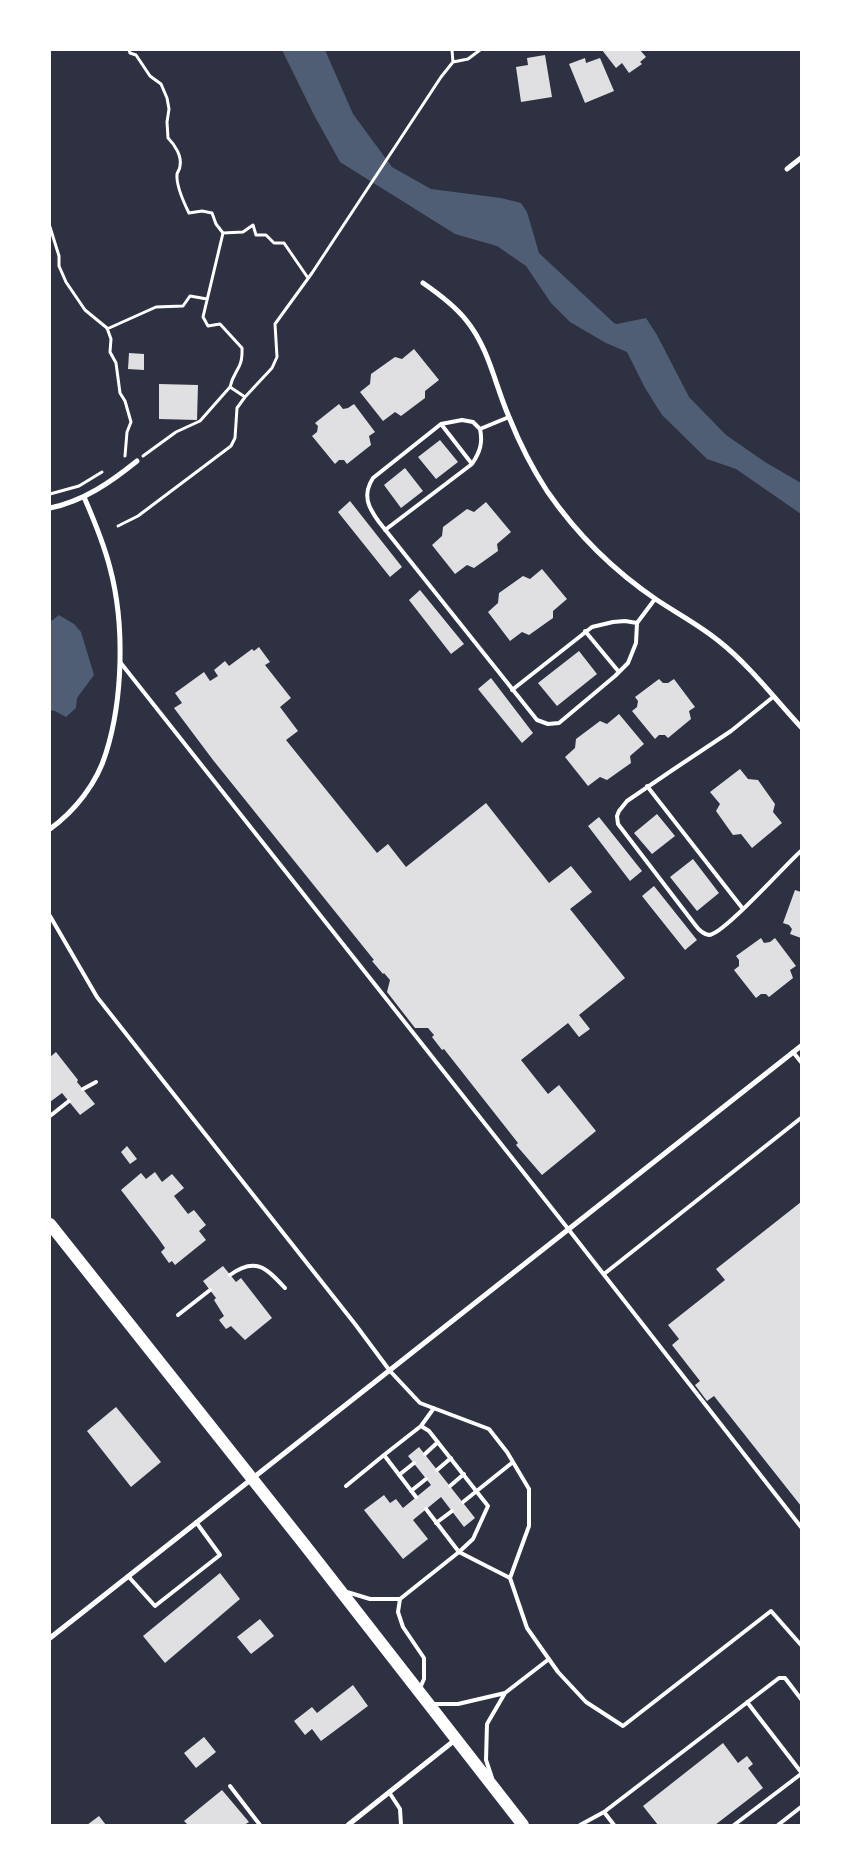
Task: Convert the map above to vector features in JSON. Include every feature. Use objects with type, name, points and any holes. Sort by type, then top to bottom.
[{"type":"main road","points":[[50,1224],[523,1825]]},
{"type":"street","points":[[787,169],[801,158]]},
{"type":"street","points":[[423,283],[452,305],[474,331],[490,364],[508,417],[529,460],[547,491],[571,522],[596,550],[655,599],[718,640],[743,662],[801,727]]},
{"type":"street","points":[[50,508],[84,497],[107,484],[137,461]]},
{"type":"street","points":[[50,829],[60,822],[79,802],[94,780],[106,755],[113,726],[118,684],[117,607],[110,569],[84,497]]},
{"type":"street","points":[[50,1638],[801,1046]]},
{"type":"street","points":[[348,1825],[456,1739]]},
{"type":"lane","points":[[480,428],[508,417]]},
{"type":"lane","points":[[385,530],[472,464],[480,449],[482,438],[480,428],[473,422],[462,420],[441,424],[373,478],[366,493],[366,500],[385,530],[512,690],[537,720],[542,723],[558,723],[619,672],[634,652],[637,623],[655,599]]},
{"type":"lane","points":[[441,424],[472,464]]},
{"type":"lane","points":[[512,690],[592,627],[606,622],[625,621],[637,623]]},
{"type":"lane","points":[[585,631],[619,672]]},
{"type":"lane","points":[[119,660],[604,1274],[801,1527]]},
{"type":"lane","points":[[773,697],[731,731],[647,786],[622,806],[617,816],[618,824],[702,932],[709,935],[717,932],[743,909],[801,851]]},
{"type":"lane","points":[[647,786],[743,909]]},
{"type":"lane","points":[[50,916],[97,997],[390,1371],[420,1403],[489,1429],[507,1452],[529,1489],[529,1526],[510,1578],[527,1628],[558,1672],[586,1702],[623,1726],[771,1611],[801,1645]]},
{"type":"lane","points":[[793,1052],[801,1062]]},
{"type":"lane","points":[[83,1090],[96,1082]]},
{"type":"lane","points":[[50,1116],[69,1101]]},
{"type":"lane","points":[[604,1274],[801,1118]]},
{"type":"lane","points":[[230,1275],[246,1266],[254,1265],[270,1272],[286,1288]]},
{"type":"lane","points":[[178,1315],[210,1290]]},
{"type":"lane","points":[[346,1486],[421,1426],[434,1408]]},
{"type":"lane","points":[[338,1588],[370,1599],[400,1599],[473,1539],[488,1506],[429,1431],[421,1426]]},
{"type":"lane","points":[[425,1454],[438,1442]]},
{"type":"lane","points":[[384,1455],[416,1497]]},
{"type":"lane","points":[[437,1470],[451,1458]]},
{"type":"lane","points":[[463,1502],[513,1462]]},
{"type":"lane","points":[[399,1475],[414,1463]]},
{"type":"lane","points":[[450,1486],[464,1474]]},
{"type":"lane","points":[[411,1491],[426,1479]]},
{"type":"lane","points":[[426,1509],[459,1552],[510,1578]]},
{"type":"lane","points":[[436,1523],[452,1511]]},
{"type":"lane","points":[[128,1576],[155,1606],[213,1561],[220,1555],[196,1522]]},
{"type":"lane","points":[[400,1599],[398,1612],[403,1627],[424,1658],[424,1679],[419,1692]]},
{"type":"lane","points":[[428,1704],[458,1704],[504,1693],[549,1659]]},
{"type":"lane","points":[[580,1825],[604,1812],[782,1677],[801,1699]]},
{"type":"lane","points":[[498,1793],[486,1760],[487,1724],[504,1693]]},
{"type":"lane","points":[[734,1825],[801,1773],[747,1702]]},
{"type":"lane","points":[[230,1786],[260,1825]]},
{"type":"lane","points":[[390,1792],[400,1809],[401,1825]]},
{"type":"lane","points":[[778,1825],[801,1807]]},
{"type":"lane","points":[[604,1812],[614,1825]]},
{"type":"path","points":[[129,50],[130,53],[136,55],[150,76],[161,84],[164,89],[169,109],[167,122],[168,138],[175,145],[179,155],[181,164],[177,174],[181,194],[188,210],[190,213],[202,211],[212,213],[216,224],[223,233]]},
{"type":"path","points":[[452,50],[453,62]]},
{"type":"path","points":[[118,526],[138,516],[231,446],[235,438],[237,408],[272,368],[277,357],[274,335],[275,324],[312,273],[441,77],[453,62],[468,59],[480,50]]},
{"type":"path","points":[[223,233],[243,232],[253,225],[256,235],[266,235],[274,243],[284,243],[308,278]]},
{"type":"path","points":[[50,227],[66,282],[85,310],[107,329],[111,339],[110,352],[116,363],[120,393],[125,401],[131,422],[125,456],[119,460]]},
{"type":"path","points":[[125,456],[137,461],[176,432],[200,421],[230,387],[231,380],[239,370],[243,360],[242,348],[220,324],[208,326],[203,317],[223,233]]},
{"type":"path","points":[[107,329],[156,307],[182,306],[190,296],[207,299]]},
{"type":"path","points":[[230,387],[245,397]]},
{"type":"path","points":[[50,494],[79,486],[108,468]]},
{"type":"water","points":[[282,50],[325,50],[353,114],[392,167],[431,189],[501,198],[521,203],[527,212],[539,253],[614,323],[646,318],[657,335],[689,397],[726,435],[765,462],[801,483],[801,514],[736,469],[707,459],[662,415],[645,388],[627,352],[606,343],[570,322],[551,303],[526,266],[497,246],[455,234],[340,162]]},
{"type":"water","points":[[59,615],[74,624],[81,632],[94,675],[77,698],[76,708],[66,717],[50,710],[50,622]]},
{"type":"building","points":[[602,50],[640,50],[646,57],[640,62],[642,64],[629,73],[622,63],[616,68]]},
{"type":"building","points":[[545,55],[552,97],[521,102],[516,67],[528,65],[527,58]]},
{"type":"building","points":[[585,58],[586,63],[600,58],[614,91],[585,103],[569,64]]},
{"type":"building","points":[[414,349],[439,380],[425,391],[425,398],[401,416],[395,412],[383,421],[360,392],[370,384],[371,374],[395,357],[402,359]]},
{"type":"building","points":[[129,353],[144,354],[144,370],[128,369]]},
{"type":"building","points":[[159,384],[198,385],[197,420],[159,419]]},
{"type":"building","points":[[339,404],[343,409],[354,404],[375,432],[369,436],[371,445],[347,464],[344,460],[339,460],[335,464],[312,436],[317,432],[318,426],[315,423]]},
{"type":"building","points":[[440,440],[458,462],[436,479],[418,457]]},
{"type":"building","points":[[405,468],[423,491],[401,508],[384,485]]},
{"type":"building","points":[[350,501],[402,567],[390,577],[338,512]]},
{"type":"building","points":[[486,502],[511,532],[497,544],[498,551],[474,568],[467,565],[455,574],[432,545],[442,536],[443,527],[467,509],[474,512]]},
{"type":"building","points":[[542,569],[567,599],[553,611],[553,618],[529,635],[522,632],[510,641],[488,612],[498,603],[499,593],[523,576],[530,579]]},
{"type":"building","points":[[420,590],[464,644],[451,654],[409,600]]},
{"type":"building","points":[[259,647],[270,662],[265,665],[291,698],[280,707],[298,731],[286,740],[377,853],[388,844],[406,867],[486,803],[549,883],[571,866],[592,892],[570,909],[625,978],[579,1015],[590,1029],[579,1037],[568,1023],[521,1060],[548,1094],[559,1085],[596,1131],[542,1175],[516,1145],[518,1143],[444,1049],[442,1050],[428,1028],[415,1028],[387,992],[390,980],[372,961],[374,960],[213,760],[174,708],[182,703],[175,693],[204,672],[210,681],[218,676],[214,670],[225,661],[229,666],[252,649],[254,651]]},
{"type":"building","points":[[579,651],[597,674],[557,706],[538,683]]},
{"type":"building","points":[[491,678],[533,733],[522,743],[478,689]]},
{"type":"building","points":[[659,679],[663,683],[668,683],[674,679],[695,707],[689,711],[691,719],[668,738],[665,735],[659,735],[655,739],[632,711],[637,707],[638,701],[635,697]]},
{"type":"building","points":[[619,714],[644,744],[630,756],[631,763],[607,780],[600,777],[588,786],[565,757],[575,748],[576,739],[600,721],[607,724]]},
{"type":"building","points":[[740,769],[748,779],[758,780],[775,804],[773,812],[782,823],[752,848],[741,834],[733,835],[716,811],[720,804],[710,792]]},
{"type":"building","points":[[657,814],[675,836],[652,854],[634,833]]},
{"type":"building","points":[[599,817],[642,871],[630,881],[588,826]]},
{"type":"building","points":[[693,859],[719,893],[697,911],[670,877]]},
{"type":"building","points":[[654,886],[697,940],[685,950],[642,896]]},
{"type":"building","points":[[795,890],[801,892],[801,938],[790,934],[792,929],[789,925],[783,923]]},
{"type":"building","points":[[761,938],[764,943],[770,942],[775,938],[796,966],[790,970],[793,978],[769,997],[766,994],[761,994],[756,998],[734,970],[739,966],[739,960],[736,956]]},
{"type":"building","points":[[56,1052],[95,1104],[80,1115],[62,1093],[50,1102],[50,1057]]},
{"type":"building","points":[[127,1146],[137,1159],[130,1164],[121,1152]]},
{"type":"building","points":[[155,1172],[162,1182],[172,1174],[184,1188],[174,1196],[188,1214],[194,1210],[206,1225],[199,1231],[206,1240],[175,1265],[172,1261],[169,1263],[161,1252],[165,1248],[121,1190],[141,1173],[146,1179]]},
{"type":"building","points":[[801,1202],[801,1506],[714,1396],[707,1401],[695,1385],[700,1381],[672,1345],[679,1339],[668,1325],[725,1280],[716,1269]]},
{"type":"building","points":[[223,1266],[236,1282],[241,1278],[272,1318],[245,1340],[231,1326],[226,1329],[219,1320],[224,1316],[214,1300],[216,1298],[203,1281]]},
{"type":"building","points":[[116,1407],[161,1462],[131,1487],[87,1431]]},
{"type":"building","points":[[419,1447],[475,1518],[464,1527],[441,1497],[413,1520],[428,1539],[403,1559],[364,1510],[384,1495],[390,1503],[396,1499],[403,1508],[431,1485],[408,1456]]},
{"type":"building","points":[[220,1573],[240,1599],[165,1663],[143,1636]]},
{"type":"building","points":[[260,1619],[274,1636],[251,1654],[237,1637]]},
{"type":"building","points":[[353,1685],[368,1706],[321,1741],[312,1729],[305,1735],[294,1721],[312,1707],[317,1713]]},
{"type":"building","points":[[204,1737],[216,1752],[196,1768],[184,1753]]},
{"type":"building","points":[[723,1743],[738,1763],[747,1756],[753,1764],[748,1768],[763,1788],[715,1825],[658,1825],[643,1806]]},
{"type":"building","points":[[222,1790],[249,1822],[244,1825],[188,1825],[184,1821]]},
{"type":"building","points":[[99,1816],[106,1825],[87,1825]]}]
